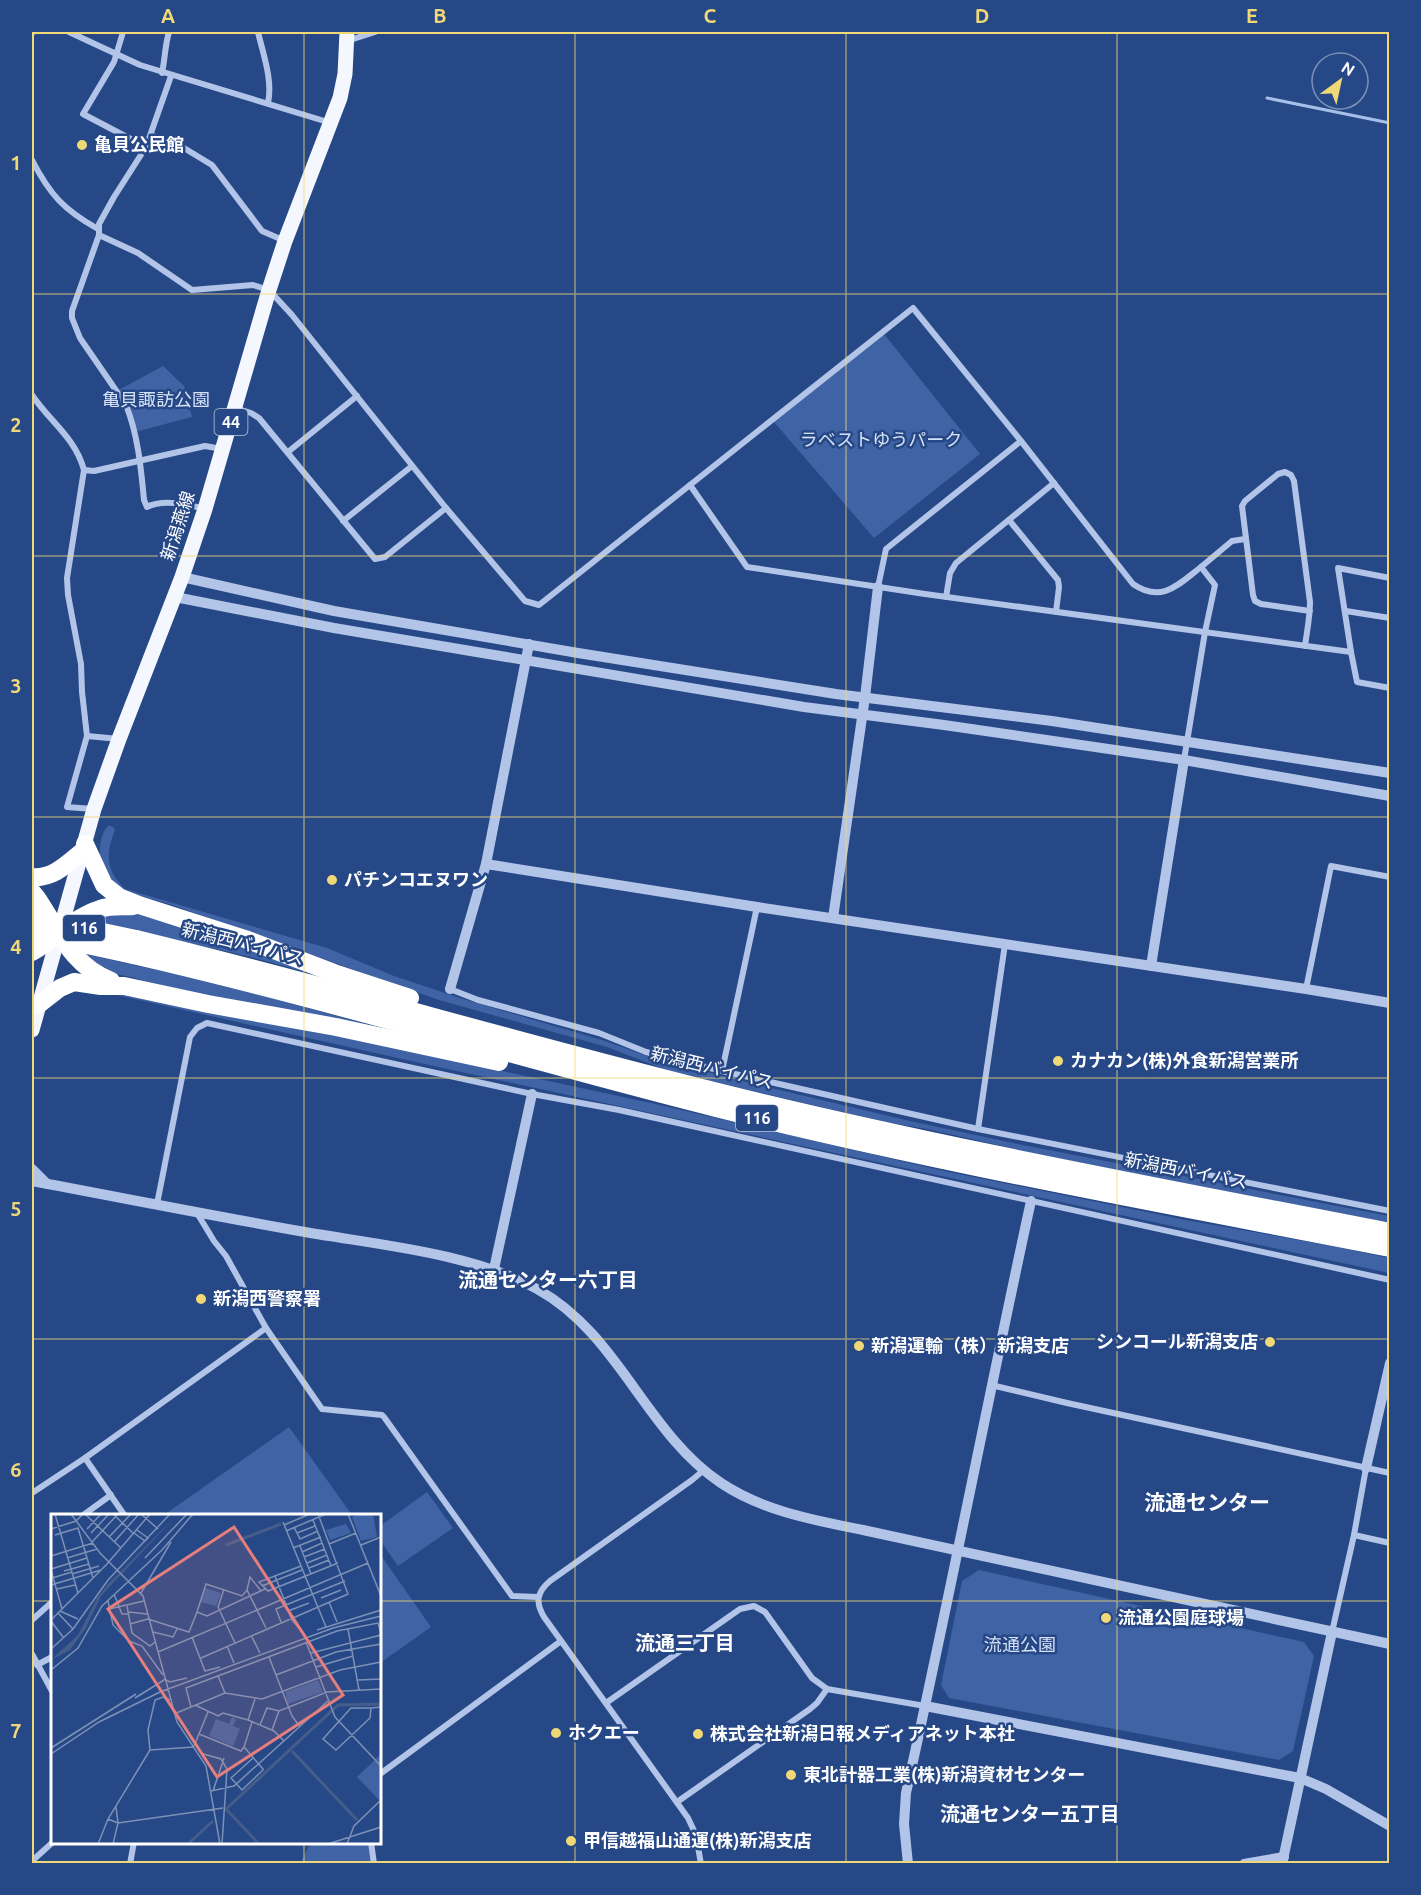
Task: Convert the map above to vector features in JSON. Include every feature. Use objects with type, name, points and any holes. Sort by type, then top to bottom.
[{"type":"highway","points":[[32,877],[48,876],[60,869],[84,848],[104,885],[119,897],[245,939],[629,1077]]},
{"type":"highway","points":[[32,892],[84,966],[103,978],[124,986],[336,1027],[472,1057],[629,1077]]},
{"type":"highway","points":[[32,952],[58,932],[99,909],[139,905]]},
{"type":"highway","name":"新潟西バイパス","points":[[32,917],[222,975],[311,999],[629,1077],[1026,1161],[1389,1232]]},
{"type":"highway","name":"新潟西バイパス","points":[[32,933],[134,947]]},
{"type":"highway","points":[[34,1013],[60,988],[74,982],[101,986],[124,986]]},
{"type":"highway","name":"新潟西バイパス","points":[[629,1077],[807,1130],[1034,1179],[1389,1248]]},
{"type":"main road","name":"新潟燕線","points":[[34,1013],[94,809],[182,577],[205,509],[285,241],[332,123],[345,74],[347,36]]},
{"type":"street","points":[[69,32],[117,56],[162,73],[332,123]]},
{"type":"street","points":[[123,32],[117,56],[83,114],[146,147]]},
{"type":"street","points":[[162,73],[169,32]]},
{"type":"street","points":[[258,32],[268,77],[270,94],[268,103]]},
{"type":"street","points":[[347,36],[375,32]]},
{"type":"street","points":[[171,76],[146,147],[114,197],[99,232],[76,296],[72,318],[80,338],[126,405],[135,434],[144,500],[147,507],[156,504],[189,504],[205,509]]},
{"type":"street","points":[[151,135],[184,148],[212,165],[262,231],[285,241]]},
{"type":"street","points":[[32,160],[46,187],[74,216],[138,253],[192,290],[254,285],[269,290],[292,315],[446,508],[525,601],[539,605],[913,308],[1133,584],[1141,590],[1162,593],[1172,589],[1232,541],[1245,539]]},
{"type":"street","points":[[32,395],[71,441],[84,470],[68,578],[68,595],[81,664],[87,736],[67,807],[94,809]]},
{"type":"street","points":[[288,452],[357,396]]},
{"type":"street","points":[[235,408],[259,418],[375,559],[385,557],[446,508]]},
{"type":"street","points":[[833,918],[885,549],[1021,441]]},
{"type":"street","points":[[84,470],[94,471],[206,446],[223,449]]},
{"type":"street","points":[[343,521],[412,466]]},
{"type":"street","points":[[1305,646],[1310,611],[1294,481],[1291,475],[1285,472],[1278,474],[1242,506],[1253,595],[1261,604],[1310,611]]},
{"type":"street","points":[[946,597],[952,568],[1054,483]]},
{"type":"street","points":[[690,485],[747,567],[946,597],[1351,652]]},
{"type":"street","points":[[1009,520],[1058,580],[1056,612]]},
{"type":"street","points":[[1151,966],[1204,632],[1215,585],[1201,567]]},
{"type":"street","points":[[1389,578],[1338,568],[1358,682],[1389,688]]},
{"type":"street","points":[[182,577],[334,611],[529,644],[865,697],[1187,741],[1389,773]]},
{"type":"street","points":[[175,597],[334,628],[804,707],[1184,760],[1389,796]]},
{"type":"street","points":[[1346,611],[1389,618]]},
{"type":"street","points":[[529,644],[486,864],[450,990],[478,1000],[599,1033],[646,1052],[722,1071],[978,1129],[1389,1211]]},
{"type":"street","points":[[87,736],[119,739]]},
{"type":"street","points":[[486,864],[1389,1002]]},
{"type":"street","points":[[1306,988],[1331,866],[1389,877]]},
{"type":"street","points":[[722,1071],[757,907]]},
{"type":"street","points":[[978,1129],[1005,944]]},
{"type":"street","points":[[157,1204],[190,1037],[192,1032],[201,1025],[214,1024],[532,1094],[619,1110],[1389,1280]]},
{"type":"street","points":[[494,1269],[532,1094]]},
{"type":"street","points":[[32,1169],[47,1184]]},
{"type":"street","points":[[32,1182],[424,1253],[494,1269],[540,1290],[593,1333],[672,1438],[704,1470],[736,1492],[777,1510],[1389,1644]]},
{"type":"street","points":[[908,1863],[904,1824],[906,1793],[959,1551],[991,1385],[1031,1201]]},
{"type":"street","points":[[197,1213],[226,1256],[266,1328],[322,1410],[384,1417],[512,1596],[538,1597]]},
{"type":"street","points":[[32,1493],[85,1458],[266,1328]]},
{"type":"street","points":[[1244,1863],[1283,1860],[1354,1535],[1366,1468],[1387,1391],[1389,1364]]},
{"type":"street","points":[[991,1385],[1077,1406],[1389,1473]]},
{"type":"street","points":[[85,1458],[124,1514]]},
{"type":"street","points":[[701,1863],[696,1835],[688,1818],[561,1641],[541,1611],[538,1597],[550,1581],[704,1470]]},
{"type":"street","points":[[83,1514],[111,1495]]},
{"type":"street","points":[[1354,1535],[1389,1543]]},
{"type":"street","points":[[32,1620],[51,1603]]},
{"type":"street","points":[[606,1703],[740,1609],[754,1606],[765,1612],[812,1678],[827,1689],[1300,1778],[1326,1789],[1389,1826]]},
{"type":"street","points":[[381,1773],[561,1641]]},
{"type":"street","points":[[32,1654],[51,1689]]},
{"type":"street","points":[[37,1665],[51,1657]]},
{"type":"street","points":[[677,1802],[818,1703],[827,1689]]},
{"type":"street","points":[[32,1862],[51,1844]]},
{"type":"street","points":[[130,1863],[134,1844]]},
{"type":"street","points":[[371,1844],[374,1863]]},
{"type":"green space","name":"ラベストゆうパーク","points":[[884,334],[980,454],[874,538],[774,422]]},
{"type":"green space","name":"亀貝諏訪公園","points":[[163,366],[184,386],[192,417],[135,432],[117,391]]},
{"type":"green space","points":[[109,825],[115,830],[109,862],[114,876],[125,889],[327,948],[394,976],[463,999],[605,1041],[650,1057],[742,1081],[1023,1145],[1389,1216],[1389,1223],[885,1122],[669,1071],[607,1047],[439,1000],[169,904],[122,891],[100,873],[101,841]]},
{"type":"green space","points":[[120,908],[160,917],[353,985],[251,957],[85,919]]},
{"type":"green space","points":[[81,953],[219,984],[403,1034],[169,990],[135,978],[102,971]]},
{"type":"green space","points":[[77,986],[280,1023],[660,1105],[944,1171],[1389,1258],[1389,1273],[429,1065]]},
{"type":"green space","points":[[289,1427],[351,1514],[165,1514]]},
{"type":"green space","points":[[427,1492],[453,1528],[398,1566],[381,1541],[381,1525]]},
{"type":"green space","points":[[381,1555],[431,1627],[381,1662]]},
{"type":"green space","name":"流通公園","points":[[979,1570],[1304,1642],[1314,1656],[1293,1751],[1279,1760],[949,1698],[941,1685],[962,1581]]},
{"type":"green space","points":[[310,1844],[370,1844],[373,1864],[300,1864]]},
{"type":"waterway","points":[[1267,98],[1390,123]]},
{"type":"place","name":"亀貝公民館","points":[[82,145]]},
{"type":"place","name":"パチンコエヌワン","points":[[332,880]]},
{"type":"place","name":"カナカン(株)外食新潟営業所","points":[[1058,1061]]},
{"type":"place","name":"新潟西警察署","points":[[201,1299]]},
{"type":"place","name":"シンコール新潟支店","points":[[1270,1342]]},
{"type":"place","name":"新潟運輸（株）新潟支店","points":[[859,1346]]},
{"type":"place","name":"流通公園庭球場","points":[[1106,1618]]},
{"type":"place","name":"ホクエー","points":[[556,1733]]},
{"type":"place","name":"株式会社新潟日報メディアネット本社","points":[[698,1734]]},
{"type":"place","name":"東北計器工業(株)新潟資材センター","points":[[791,1775]]},
{"type":"place","name":"甲信越福山通運(株)新潟支店","points":[[571,1841]]},
{"type":"district","name":"流通センター六丁目","points":[[548,1280]]},
{"type":"district","name":"流通センター","points":[[1207,1503]]},
{"type":"district","name":"流通三丁目","points":[[685,1643]]},
{"type":"district","name":"流通センター五丁目","points":[[1030,1814]]}]
